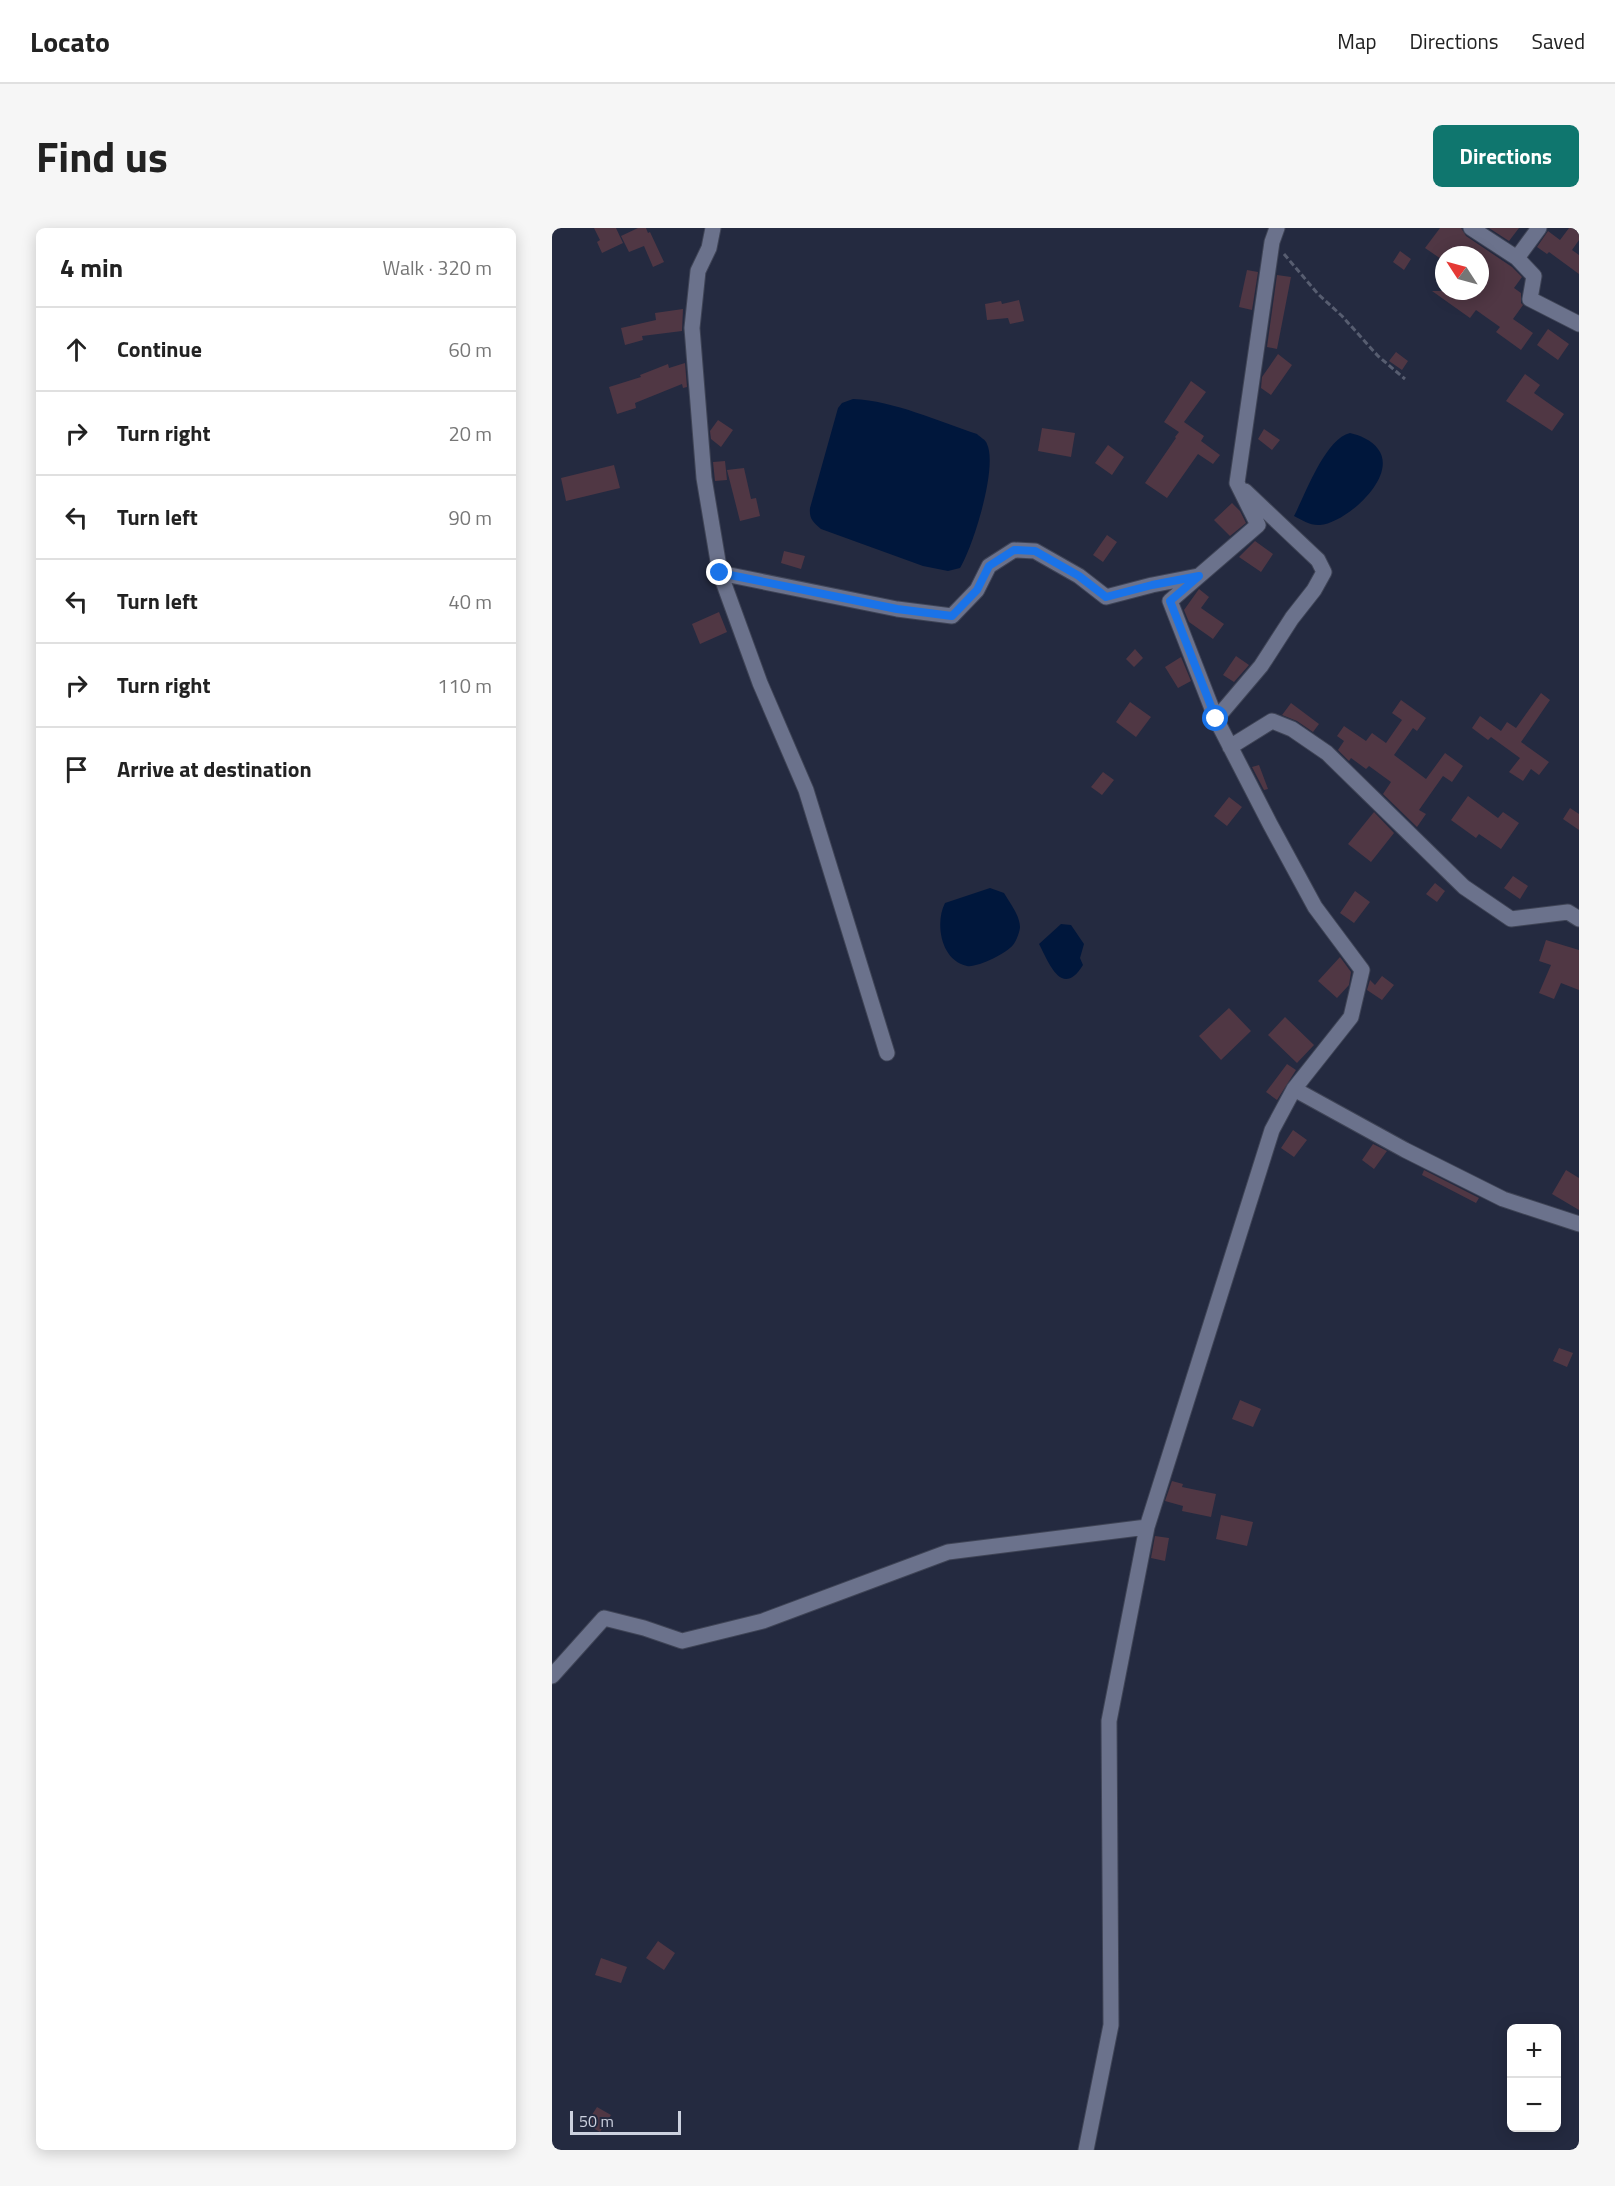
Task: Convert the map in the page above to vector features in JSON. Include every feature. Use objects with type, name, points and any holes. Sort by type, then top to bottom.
[{"type":"street","points":[[713,228],[709,248],[698,271],[692,328],[704,478],[720,573],[760,683],[806,790],[886,1053]]},
{"type":"street","points":[[1471,228],[1516,258],[1534,276],[1530,299],[1579,324]]},
{"type":"street","points":[[1516,258],[1539,228]]},
{"type":"street","points":[[1086,2150],[1112,2025],[1109,1721],[1147,1527],[1272,1130],[1294,1089],[1351,1017],[1362,970],[1315,908],[1230,747],[1216,719],[1170,601],[1258,525],[1237,483],[1275,235]]},
{"type":"street","points":[[1216,719],[1261,666],[1324,572],[1318,560],[1237,483]]},
{"type":"street","points":[[720,573],[897,609],[952,616],[977,590],[989,566],[1014,550],[1035,551],[1079,576],[1106,597],[1199,576]]},
{"type":"street","points":[[1230,747],[1272,721],[1292,729],[1327,753],[1464,887],[1510,919],[1568,912],[1579,919]]},
{"type":"street","points":[[1294,1089],[1405,1150],[1503,1198],[1579,1224]]},
{"type":"street","points":[[552,1676],[604,1618],[682,1641],[763,1621],[948,1552],[1147,1527]]},
{"type":"path","points":[[1275,235],[1318,294],[1342,316],[1378,356],[1405,379]]},
{"type":"water","points":[[853,399],[884,403],[916,412],[977,434],[986,443],[990,455],[987,488],[977,526],[960,568],[948,571],[923,566],[821,529],[812,520],[810,508],[838,408],[842,403]]},
{"type":"water","points":[[1350,433],[1369,441],[1378,449],[1383,460],[1376,484],[1355,507],[1331,522],[1313,525],[1294,516],[1324,456],[1341,437]]},
{"type":"water","points":[[990,888],[1004,893],[1018,918],[1019,934],[1014,944],[1005,952],[984,962],[967,966],[951,956],[946,948],[940,930],[942,911],[945,903]]},
{"type":"water","points":[[1061,924],[1071,925],[1084,944],[1080,958],[1083,965],[1069,979],[1057,974],[1039,944]]},
{"type":"building","points":[[594,228],[616,228],[623,243],[602,253],[597,242],[600,240]]},
{"type":"building","points":[[638,228],[646,228],[648,233],[650,232],[664,262],[653,267],[644,246],[629,252],[621,236]]},
{"type":"building","points":[[1440,228],[1461,228],[1466,236],[1481,246],[1435,246],[1435,255],[1425,248]]},
{"type":"building","points":[[1489,228],[1519,228],[1509,241]]},
{"type":"building","points":[[1569,228],[1579,228],[1579,240],[1572,250],[1579,255],[1579,274],[1549,252],[1547,254],[1537,247],[1548,231],[1560,240]]},
{"type":"building","points":[[1400,251],[1411,259],[1404,270],[1393,262]]},
{"type":"building","points":[[1489,252],[1522,277],[1514,288],[1521,293],[1523,305],[1513,319],[1533,333],[1521,350],[1496,332],[1500,327],[1476,310],[1470,318],[1445,300],[1489,300]]},
{"type":"building","points":[[1247,270],[1258,272],[1252,310],[1239,307]]},
{"type":"building","points":[[1277,275],[1291,277],[1277,349],[1267,347]]},
{"type":"building","points":[[1019,300],[1024,321],[1010,324],[1008,318],[987,320],[985,304],[1001,301],[1002,304]]},
{"type":"building","points":[[683,309],[682,331],[642,336],[643,340],[625,345],[621,328],[656,320],[655,313]]},
{"type":"building","points":[[1548,329],[1569,344],[1558,360],[1537,345]]},
{"type":"building","points":[[1396,352],[1408,361],[1402,370],[1389,361]]},
{"type":"building","points":[[1278,354],[1292,365],[1271,395],[1261,388],[1262,377]]},
{"type":"building","points":[[685,363],[687,387],[683,388],[682,384],[635,403],[636,408],[617,414],[609,387],[641,377],[640,375],[668,364],[669,368]]},
{"type":"building","points":[[1525,374],[1540,385],[1534,393],[1564,414],[1552,431],[1506,401]]},
{"type":"building","points":[[1191,381],[1206,392],[1184,422],[1204,436],[1201,441],[1220,455],[1213,464],[1198,454],[1167,498],[1145,483],[1179,432],[1164,422]]},
{"type":"building","points":[[718,420],[733,430],[721,447],[711,439],[710,431]]},
{"type":"building","points":[[1042,428],[1075,433],[1071,457],[1038,451]]},
{"type":"building","points":[[1264,429],[1280,440],[1272,450],[1258,439]]},
{"type":"building","points":[[1108,445],[1124,457],[1112,475],[1095,463]]},
{"type":"building","points":[[725,461],[727,480],[715,481],[713,462]]},
{"type":"building","points":[[614,465],[620,488],[566,501],[561,478]]},
{"type":"building","points":[[744,468],[751,499],[756,498],[760,516],[740,521],[727,470]]},
{"type":"building","points":[[1232,503],[1240,511],[1246,523],[1230,536],[1214,520]]},
{"type":"building","points":[[1107,535],[1117,542],[1103,562],[1093,555]]},
{"type":"building","points":[[1255,541],[1273,554],[1261,572],[1239,557]]},
{"type":"building","points":[[784,551],[805,556],[801,569],[781,563]]},
{"type":"building","points":[[1199,589],[1209,597],[1201,608],[1224,624],[1213,639],[1189,622],[1184,610]]},
{"type":"building","points":[[719,612],[727,632],[700,644],[692,624]]},
{"type":"building","points":[[1135,649],[1143,658],[1134,667],[1126,659]]},
{"type":"building","points":[[1236,656],[1249,665],[1234,682],[1223,675]]},
{"type":"building","points":[[1181,657],[1191,681],[1178,688],[1165,667]]},
{"type":"building","points":[[1541,693],[1550,700],[1521,742],[1549,762],[1539,775],[1531,769],[1523,781],[1509,772],[1520,758],[1491,737],[1488,740],[1472,728],[1480,716],[1501,731],[1507,722],[1516,728]]},
{"type":"building","points":[[1401,700],[1426,718],[1417,731],[1413,728],[1394,755],[1426,779],[1445,753],[1463,766],[1452,782],[1443,776],[1419,810],[1426,814],[1417,827],[1383,794],[1391,782],[1369,766],[1366,769],[1351,758],[1349,761],[1338,750],[1344,741],[1337,736],[1344,726],[1366,741],[1372,733],[1386,743],[1402,720],[1392,713]]},
{"type":"building","points":[[1130,702],[1151,717],[1136,737],[1116,722]]},
{"type":"building","points":[[1291,703],[1319,724],[1313,732],[1297,721],[1282,715]]},
{"type":"building","points":[[1259,765],[1268,789],[1264,790],[1252,767]]},
{"type":"building","points":[[1103,772],[1114,780],[1102,795],[1091,787]]},
{"type":"building","points":[[1468,796],[1498,818],[1503,812],[1519,823],[1501,849],[1479,834],[1476,838],[1451,820]]},
{"type":"building","points":[[1229,797],[1242,807],[1227,826],[1214,816]]},
{"type":"building","points":[[1570,808],[1579,814],[1579,830],[1563,819]]},
{"type":"building","points":[[1374,812],[1394,833],[1371,862],[1348,844]]},
{"type":"building","points":[[1513,876],[1528,886],[1520,899],[1504,888]]},
{"type":"building","points":[[1435,883],[1445,891],[1437,902],[1426,894]]},
{"type":"building","points":[[1355,891],[1370,902],[1354,923],[1340,913]]},
{"type":"building","points":[[1546,940],[1579,950],[1579,990],[1561,983],[1554,999],[1539,993],[1551,965],[1539,961]]},
{"type":"building","points":[[1340,957],[1351,972],[1349,985],[1337,998],[1318,981]]},
{"type":"building","points":[[1382,976],[1394,985],[1382,1000],[1367,990],[1370,980],[1375,985]]},
{"type":"building","points":[[1229,1008],[1251,1031],[1221,1060],[1199,1036]]},
{"type":"building","points":[[1285,1017],[1314,1045],[1297,1063],[1268,1035]]},
{"type":"building","points":[[1287,1064],[1296,1070],[1277,1100],[1266,1092]]},
{"type":"building","points":[[1293,1130],[1307,1140],[1294,1157],[1281,1148]]},
{"type":"building","points":[[1373,1144],[1387,1151],[1374,1169],[1362,1160]]},
{"type":"building","points":[[1424,1170],[1479,1198],[1476,1203],[1422,1175]]},
{"type":"building","points":[[1566,1170],[1579,1178],[1579,1210],[1552,1194]]},
{"type":"building","points":[[1559,1348],[1573,1353],[1567,1367],[1553,1361]]},
{"type":"building","points":[[1240,1400],[1261,1409],[1253,1427],[1232,1419]]},
{"type":"building","points":[[1172,1481],[1183,1484],[1182,1487],[1216,1494],[1211,1517],[1182,1511],[1183,1506],[1165,1501]]},
{"type":"building","points":[[1221,1515],[1253,1522],[1247,1546],[1216,1539]]},
{"type":"building","points":[[1155,1536],[1169,1538],[1165,1561],[1151,1558]]},
{"type":"building","points":[[658,1941],[675,1953],[664,1970],[646,1958]]},
{"type":"building","points":[[601,1958],[627,1967],[621,1983],[595,1975]]},
{"type":"building","points":[[597,2107],[611,2115],[600,2132],[586,2124]]},
{"type":"route","points":[[720,573],[897,609],[952,616],[977,590],[989,566],[1014,550],[1035,551],[1079,576],[1106,597],[1199,576],[1170,601],[1216,719]]}]
